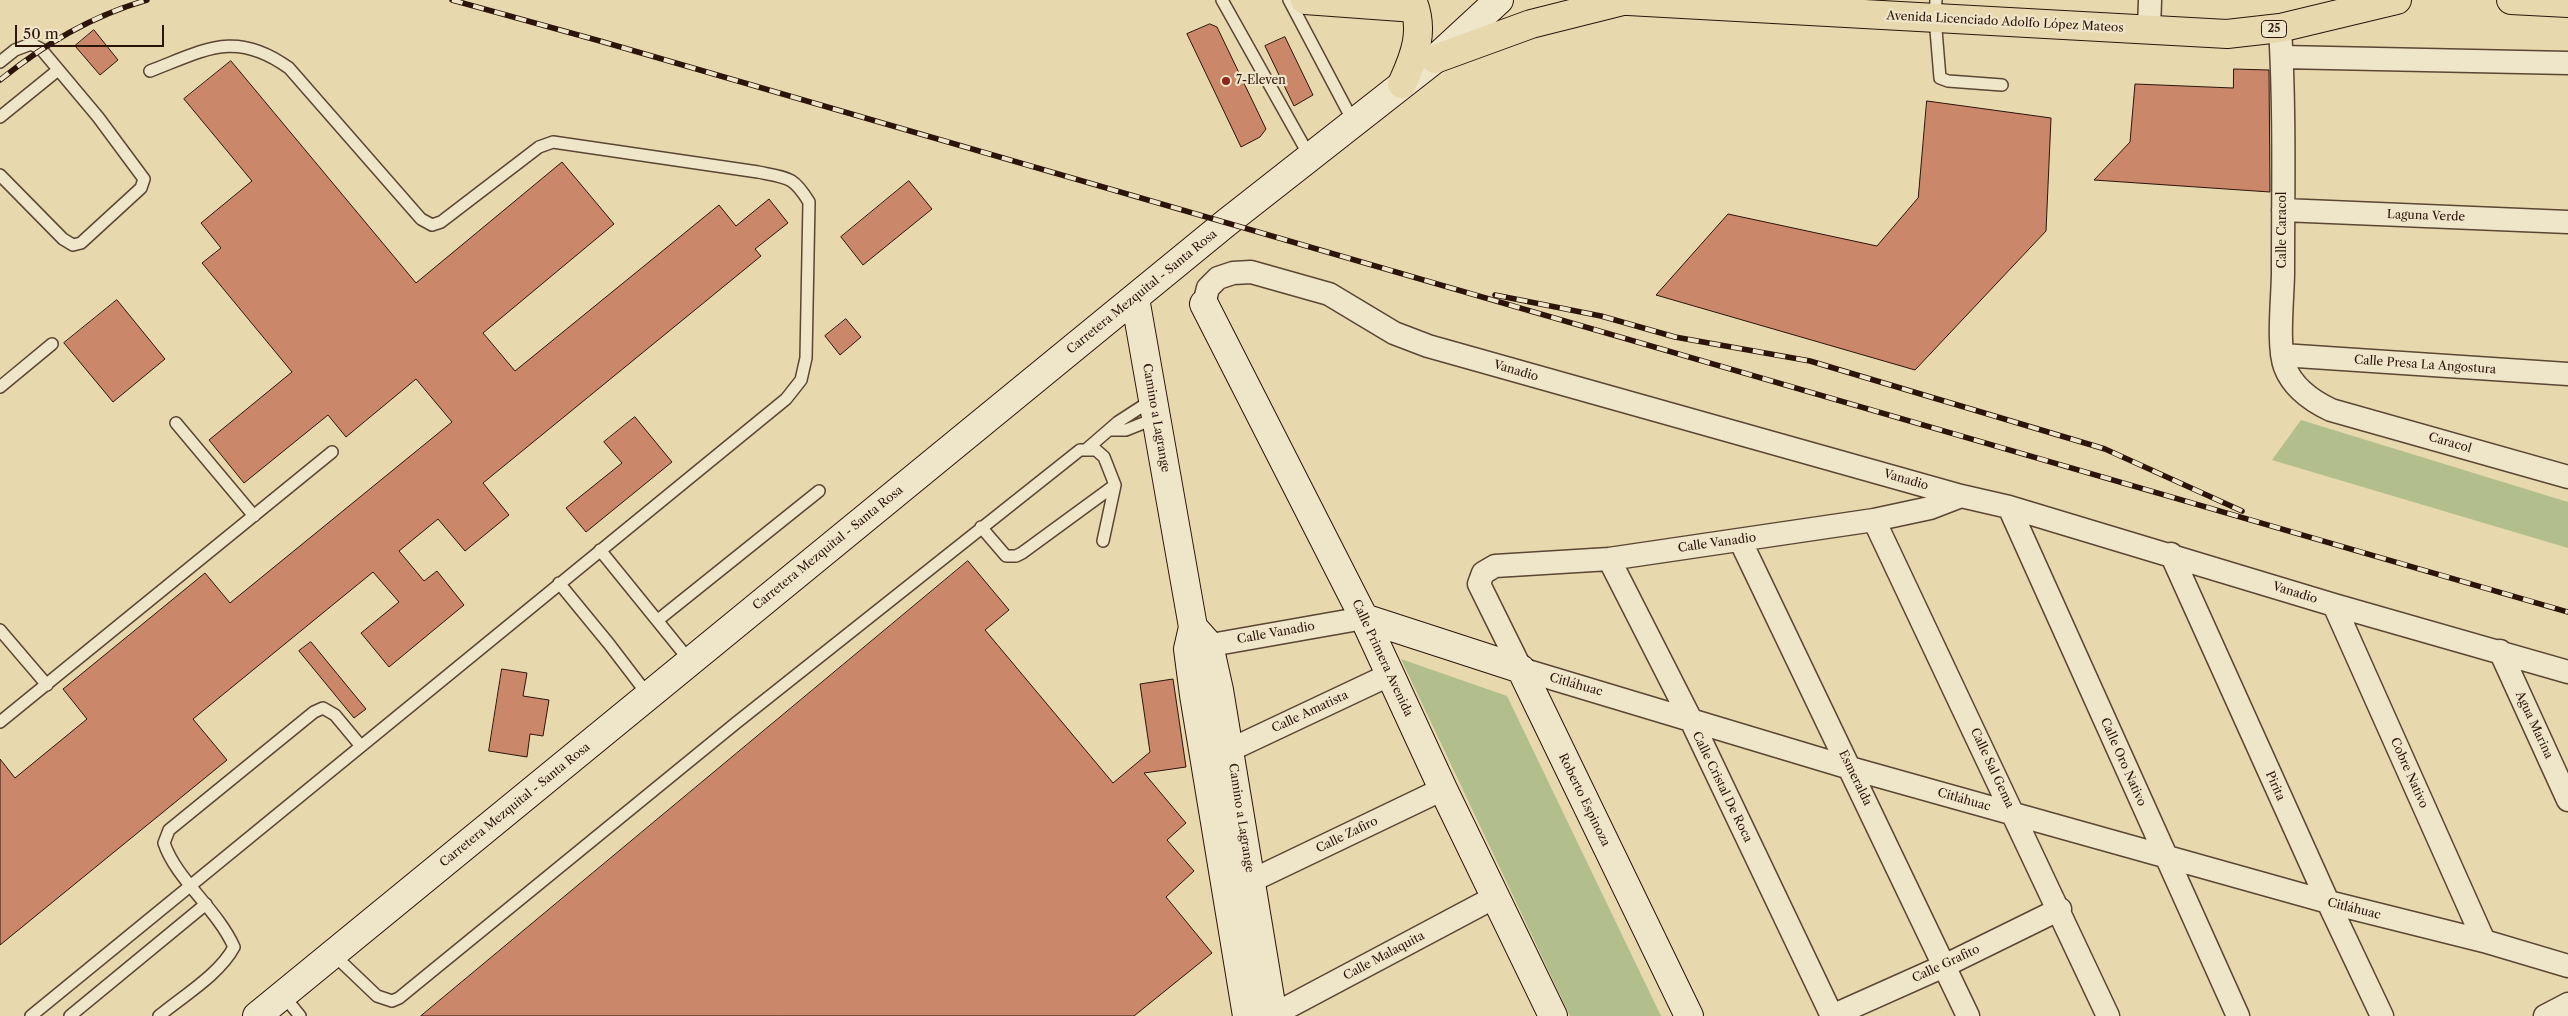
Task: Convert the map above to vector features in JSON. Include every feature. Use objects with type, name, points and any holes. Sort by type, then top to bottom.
[{"type":"main road","points":[[1305,0],[1414,4],[1419,27],[1418,45],[1402,84]]},
{"type":"main road","name":"Avenida Licenciado Adolfo López Mateos","points":[[1435,59],[1531,24],[1616,1],[1936,9],[2149,30],[2227,34],[2280,28],[2397,0]]},
{"type":"main road","points":[[2511,0],[2568,3]]},
{"type":"street","name":"Carretera Mezquital - Santa Rosa","points":[[256,1016],[1134,298],[1435,59],[1499,0]]},
{"type":"street","points":[[2149,30],[2150,0]]},
{"type":"street","name":"Calle Caracol","points":[[2280,28],[2282,57],[2283,210],[2282,355],[2288,372],[2302,392],[2316,403],[2331,410]]},
{"type":"street","points":[[2282,57],[2568,63]]},
{"type":"street","name":"Laguna Verde","points":[[2283,210],[2568,222]]},
{"type":"street","name":"Vanadio","points":[[1204,304],[1208,288],[1218,278],[1233,273],[1251,272],[1329,294],[1394,333],[1428,346],[1961,496],[2009,507],[2171,554],[2334,605],[2568,672]]},
{"type":"street","name":"Camino a Lagrange","points":[[1134,298],[1197,640],[1261,1016]]},
{"type":"street","name":"Calle Primera Avenida","points":[[1204,304],[1364,618],[1548,1014]]},
{"type":"street","name":"Calle Presa La Angostura","points":[[2282,355],[2568,374]]},
{"type":"street","name":"Caracol","points":[[2331,410],[2568,477]]},
{"type":"street","name":"Calle Vanadio","points":[[1480,584],[1483,573],[1495,566],[1609,559],[1874,520],[1930,508],[1961,496]]},
{"type":"street","name":"Calle Oro Nativo","points":[[2009,507],[2238,1016]]},
{"type":"street","name":"Calle Sal Gema","points":[[1874,520],[2060,909],[2108,1016]]},
{"type":"street","name":"Esmeralda","points":[[1740,540],[1968,1016]]},
{"type":"street","name":"Pirita","points":[[2171,554],[2328,902],[2382,1016]]},
{"type":"street","name":"Calle Cristal De Roca","points":[[1609,559],[1690,718],[1832,1016]]},
{"type":"street","name":"Roberto Espinoza","points":[[1480,584],[1689,1016]]},
{"type":"street","name":"Cobre Nativo","points":[[2334,605],[2484,941]]},
{"type":"street","name":"Calle Vanadio","points":[[1197,640],[1364,618]]},
{"type":"street","name":"Citláhuac","points":[[1364,618],[1521,669],[1690,718],[1850,768],[2328,902],[2484,941],[2568,966]]},
{"type":"street","name":"Camino a Lagrange","points":[[1197,640],[1230,750],[1250,881],[1261,1016]]},
{"type":"street","name":"Agua Marina","points":[[2500,651],[2568,800]]},
{"type":"street","name":"Calle Amatista","points":[[1230,750],[1389,675]]},
{"type":"street","name":"Calle Zafiro","points":[[1250,881],[1443,789]]},
{"type":"street","name":"Calle Malaquita","points":[[1261,1016],[1495,897]]},
{"type":"street","name":"Calle Grafito","points":[[1832,1016],[1944,966],[2060,909]]},
{"type":"street","points":[[2545,1016],[2568,1004]]},
{"type":"lane","points":[[1222,0],[1310,157]]},
{"type":"lane","points":[[1289,0],[1354,123]]},
{"type":"lane","points":[[1936,9],[1940,78],[1948,81],[2002,86]]},
{"type":"lane","points":[[0,62],[15,50],[32,44],[41,49],[139,170],[144,179],[142,188],[81,243],[73,245],[63,239],[0,175]]},
{"type":"lane","points":[[31,1016],[360,745],[786,399],[801,380],[806,358],[810,202],[797,183],[781,176],[553,142],[539,147],[441,222],[432,225],[421,219],[289,68],[268,53],[245,46],[217,46],[150,71]]},
{"type":"lane","points":[[0,117],[58,70]]},
{"type":"lane","points":[[0,387],[52,344]]},
{"type":"lane","points":[[332,954],[377,996],[385,1000],[399,998],[1080,450],[1088,448],[1112,430],[1118,422],[1154,409]]},
{"type":"lane","points":[[1112,430],[1126,430],[1154,409]]},
{"type":"lane","points":[[176,423],[254,516]]},
{"type":"lane","points":[[1088,448],[1096,450],[1104,457],[1115,485],[1103,541]]},
{"type":"lane","points":[[0,722],[332,452]]},
{"type":"lane","points":[[981,528],[1002,553],[1006,556],[1016,556],[1115,485]]},
{"type":"lane","points":[[658,620],[819,492]]},
{"type":"lane","points":[[600,550],[690,661]]},
{"type":"lane","points":[[559,583],[609,644],[648,696]]},
{"type":"lane","points":[[0,630],[47,685]]},
{"type":"lane","points":[[158,1016],[218,968],[228,958],[234,947],[228,934],[168,856],[164,843],[169,830],[314,712],[323,708],[335,715],[360,745]]},
{"type":"lane","points":[[70,1016],[206,904]]},
{"type":"lane","points":[[282,995],[300,1016]]},
{"type":"green space","points":[[2301,420],[2568,502],[2568,548],[2272,460]]},
{"type":"green space","points":[[1401,659],[1507,696],[1661,1016],[1570,1016]]},
{"type":"building","points":[[1210,24],[1217,27],[1266,129],[1260,137],[1241,147],[1187,34]]},
{"type":"building","points":[[94,30],[118,60],[100,75],[75,46]]},
{"type":"building","points":[[1285,37],[1313,95],[1294,106],[1265,46]]},
{"type":"building","points":[[231,61],[416,283],[562,162],[614,224],[483,333],[515,371],[719,205],[736,226],[769,199],[788,223],[755,249],[761,256],[483,483],[509,515],[465,551],[438,519],[399,551],[424,581],[437,571],[464,605],[389,667],[361,633],[399,602],[373,572],[193,719],[227,760],[0,945],[0,759],[15,778],[87,719],[63,689],[205,573],[230,603],[452,422],[416,379],[346,437],[328,415],[244,483],[209,440],[292,372],[202,263],[221,248],[201,223],[252,181],[184,99]]},
{"type":"building","points":[[2234,69],[2269,70],[2270,192],[2094,180],[2130,142],[2135,84],[2233,88]]},
{"type":"building","points":[[1927,101],[2051,118],[2046,231],[1915,370],[1656,295],[1728,214],[1877,246],[1918,198]]},
{"type":"building","points":[[909,181],[932,209],[863,265],[841,237]]},
{"type":"building","points":[[117,300],[165,359],[113,402],[64,343]]},
{"type":"building","points":[[846,319],[861,337],[840,355],[825,336]]},
{"type":"building","points":[[635,417],[672,462],[586,532],[566,508],[622,463],[604,442]]},
{"type":"building","points":[[968,561],[1009,610],[985,630],[1113,783],[1150,752],[1140,684],[1173,679],[1186,767],[1144,773],[1186,823],[1167,840],[1194,871],[1166,897],[1212,953],[1134,1016],[421,1016]]},
{"type":"building","points":[[311,642],[366,709],[354,718],[299,651]]},
{"type":"building","points":[[502,669],[527,673],[523,696],[549,700],[543,736],[530,734],[527,757],[489,751]]},
{"type":"railway","points":[[0,80],[34,55],[69,33],[107,14],[147,0]]},
{"type":"railway","points":[[452,0],[600,41],[2568,612]]},
{"type":"railway","points":[[1495,295],[1601,316],[1675,337],[1810,361],[2105,449],[2242,511]]},
{"type":"place","name":"7-Eleven","points":[[1226,81]]}]
